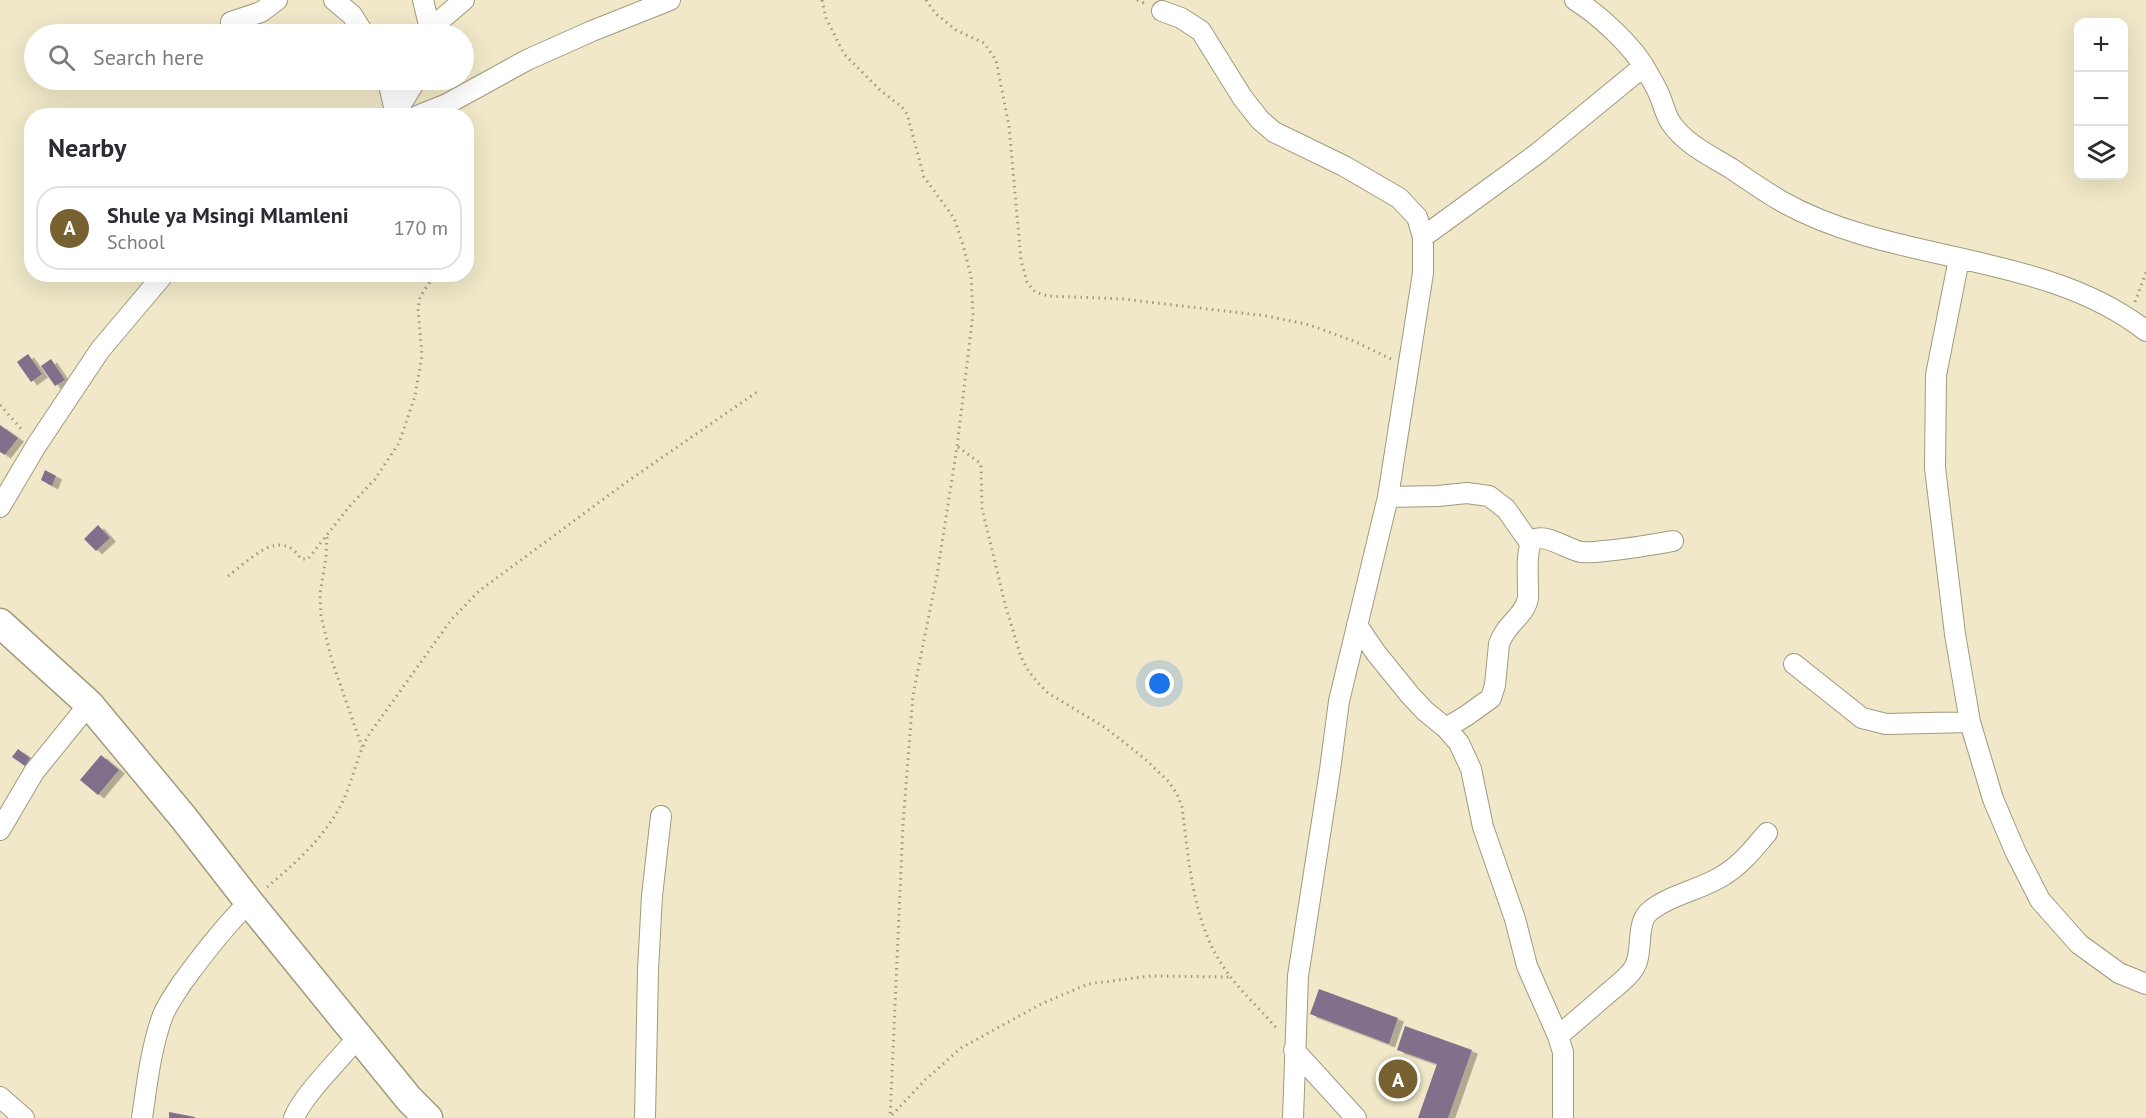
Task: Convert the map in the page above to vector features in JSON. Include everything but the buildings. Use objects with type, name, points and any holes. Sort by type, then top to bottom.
[{"type":"main road","points":[[0,623],[89,704],[183,817],[409,1099],[428,1118]]},
{"type":"street","points":[[231,22],[261,12],[277,0]]},
{"type":"street","points":[[334,0],[352,15],[358,24]]},
{"type":"street","points":[[423,0],[428,24]]},
{"type":"street","points":[[438,24],[464,0]]},
{"type":"street","points":[[474,89],[570,40],[670,0]]},
{"type":"street","points":[[1575,0],[1620,37],[1644,66],[1670,122],[1686,141],[1782,202],[1834,226],[1882,241],[2037,279],[2074,291],[2130,318],[2146,331]]},
{"type":"street","points":[[1162,11],[1180,18],[1201,31],[1228,77],[1260,120],[1274,132],[1344,166],[1400,198],[1417,217],[1423,237],[1423,273],[1388,497],[1339,700],[1298,976],[1293,1118]]},
{"type":"street","points":[[1423,237],[1546,147],[1644,66]]},
{"type":"street","points":[[390,90],[394,108]]},
{"type":"street","points":[[399,108],[410,90]]},
{"type":"street","points":[[437,108],[472,90]]},
{"type":"street","points":[[1959,259],[1936,375],[1935,468],[1955,634],[1970,722],[1992,799],[2040,900],[2079,944],[2119,973],[2146,984]]},
{"type":"street","points":[[0,507],[36,446],[100,350],[157,282]]},
{"type":"street","points":[[1388,497],[1467,493],[1489,496],[1506,509],[1530,543],[1526,607],[1501,636],[1494,693],[1483,706],[1446,728]]},
{"type":"street","points":[[1530,543],[1541,538],[1588,552],[1673,541]]},
{"type":"street","points":[[1357,626],[1410,695],[1459,743],[1470,769],[1484,827],[1512,910],[1527,966],[1563,1052],[1563,1118]]},
{"type":"street","points":[[1794,664],[1862,718],[1886,724],[1970,722]]},
{"type":"street","points":[[0,830],[34,772],[89,704]]},
{"type":"street","points":[[645,1118],[648,970],[652,896],[661,816]]},
{"type":"street","points":[[1558,1036],[1634,968],[1641,949],[1641,930],[1647,913],[1666,901],[1725,875],[1745,859],[1767,833]]},
{"type":"street","points":[[142,1118],[156,1042],[169,1002],[203,953],[249,902]]},
{"type":"street","points":[[294,1118],[309,1094],[359,1036]]},
{"type":"street","points":[[1294,1050],[1356,1118]]},
{"type":"street","points":[[0,1097],[24,1118]]},
{"type":"path","points":[[822,0],[826,18],[844,54],[907,114],[924,177],[954,218],[971,276],[973,314],[957,447],[937,575],[913,695],[903,824],[890,1117]]},
{"type":"path","points":[[926,0],[935,13],[956,30],[984,43],[992,51],[996,60],[1009,126],[1022,260],[1027,282],[1035,292],[1048,296],[1124,299],[1267,316],[1310,325],[1356,342],[1409,368]]},
{"type":"path","points":[[2130,318],[2146,272]]},
{"type":"path","points":[[228,576],[266,548],[276,544],[290,546],[301,559],[308,559],[375,480],[399,443],[415,396],[422,356],[418,309],[420,297],[430,282]]},
{"type":"path","points":[[249,902],[306,853],[335,816],[362,747],[381,716],[451,620],[479,591],[637,474],[757,392]]},
{"type":"path","points":[[0,405],[36,446]]},
{"type":"path","points":[[957,447],[980,463],[982,508],[1005,604],[1021,657],[1038,683],[1048,693],[1106,728],[1145,759],[1169,782],[1182,807],[1197,901],[1203,924],[1220,963],[1259,1006],[1294,1050]]},
{"type":"path","points":[[327,534],[320,594],[321,616],[332,661],[362,747]]},
{"type":"path","points":[[890,1117],[925,1080],[961,1048],[1041,1004],[1088,984],[1151,976],[1231,977]]},
{"type":"place","name":"Shule ya Msingi Mlamleni","points":[[1398,1079]]}]
